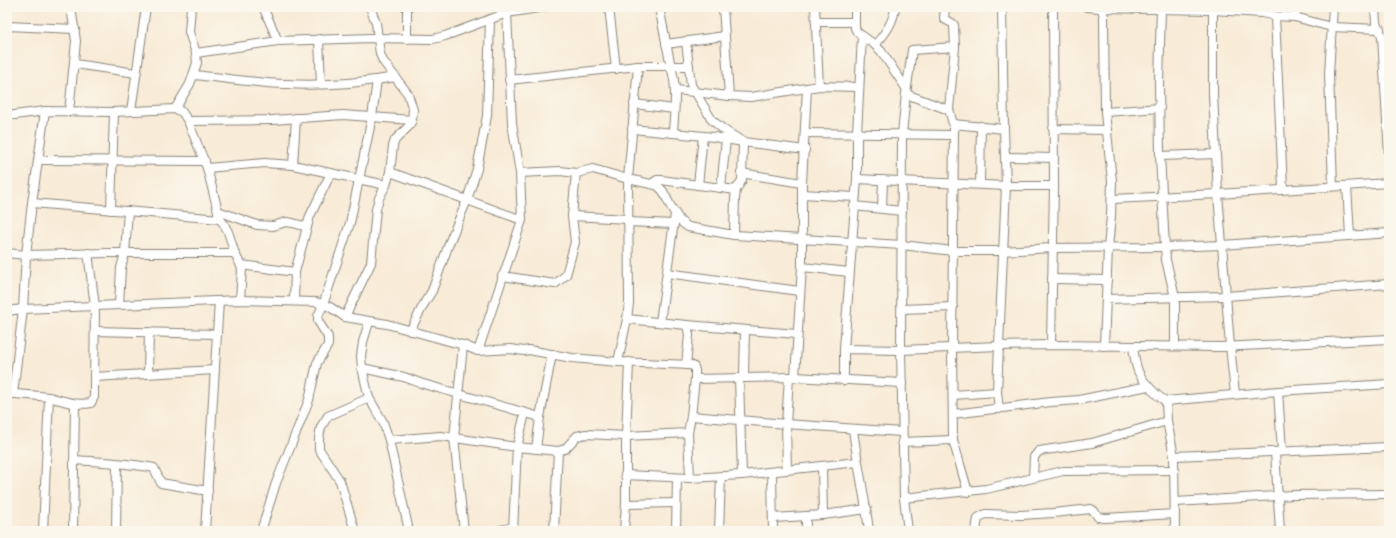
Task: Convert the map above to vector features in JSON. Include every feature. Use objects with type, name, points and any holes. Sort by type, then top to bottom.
[{"type":"street","points":[[69,112],[75,64],[76,41],[71,7]]},
{"type":"street","points":[[131,111],[146,7]]},
{"type":"street","points":[[175,110],[194,75],[197,63],[196,54],[189,32],[191,7]]},
{"type":"street","points":[[263,7],[278,41]]},
{"type":"street","points":[[345,317],[371,262],[376,209],[390,172],[393,146],[395,140],[409,126],[412,120],[413,110],[408,94],[383,61],[380,54],[376,23],[370,7]]},
{"type":"street","points":[[407,7],[407,39]]},
{"type":"street","points":[[196,54],[278,41],[378,38],[433,39],[445,36],[507,12],[544,7]]},
{"type":"street","points":[[609,7],[616,69]]},
{"type":"street","points":[[659,7],[676,90],[673,133]]},
{"type":"street","points":[[723,7],[729,96]]},
{"type":"street","points":[[815,7],[819,86]]},
{"type":"street","points":[[855,7],[855,28],[857,32],[881,51],[906,91],[949,109]]},
{"type":"street","points":[[875,45],[886,33],[895,13],[896,7]]},
{"type":"street","points":[[945,7],[944,19],[954,25],[955,46],[949,109],[953,124],[954,183],[952,348],[953,440],[968,492]]},
{"type":"street","points":[[999,409],[997,392],[1006,186],[1002,7]]},
{"type":"street","points":[[1051,345],[1054,186],[1053,7]]},
{"type":"street","points":[[1086,7],[1214,8],[1295,17],[1331,27],[1380,30]]},
{"type":"street","points":[[1295,17],[1296,7]]},
{"type":"street","points":[[1332,186],[1329,74],[1333,7]]},
{"type":"street","points":[[1375,7],[1376,23],[1382,36],[1389,155]]},
{"type":"street","points":[[1101,8],[1104,16],[1105,112],[1112,181],[1104,346]]},
{"type":"street","points":[[1161,8],[1160,156],[1166,260],[1175,297],[1175,346]]},
{"type":"street","points":[[1214,8],[1213,94],[1218,194],[1235,394]]},
{"type":"street","points":[[478,350],[522,220],[520,173],[512,123],[507,12]]},
{"type":"street","points":[[1276,16],[1283,189]]},
{"type":"street","points":[[410,331],[432,291],[467,200],[477,169],[487,116],[490,19]]},
{"type":"street","points":[[816,22],[856,22]]},
{"type":"street","points":[[7,26],[75,29]]},
{"type":"street","points":[[666,44],[725,36]]},
{"type":"street","points":[[844,381],[844,349],[855,197],[862,36]]},
{"type":"street","points":[[319,39],[321,84]]},
{"type":"street","points":[[686,41],[691,85],[712,120],[724,130],[743,142]]},
{"type":"street","points":[[908,531],[904,498],[901,350],[903,181],[902,134],[906,91],[912,50],[955,46]]},
{"type":"street","points":[[75,64],[136,73]]},
{"type":"street","points":[[509,80],[638,66],[689,66]]},
{"type":"street","points":[[618,362],[628,319],[628,179],[638,66]]},
{"type":"street","points":[[194,75],[285,84],[321,84],[377,80],[396,77]]},
{"type":"street","points":[[261,531],[276,483],[309,400],[318,363],[328,345],[328,337],[318,321],[318,316],[350,223],[372,117],[377,80]]},
{"type":"street","points":[[676,90],[751,97],[819,86],[859,87]]},
{"type":"street","points":[[787,470],[786,424],[798,334],[802,267],[802,182],[805,150],[806,88]]},
{"type":"street","points":[[634,104],[674,109]]},
{"type":"street","points":[[1105,112],[1160,108]]},
{"type":"street","points":[[7,116],[45,111],[114,112],[175,110],[182,112],[188,121],[206,165],[219,215],[226,225],[234,253],[241,265],[240,300]]},
{"type":"street","points":[[45,111],[26,255],[23,309],[10,394],[49,397],[75,404],[91,403],[94,397],[95,306],[88,253]]},
{"type":"street","points":[[111,210],[114,112]]},
{"type":"street","points":[[188,121],[343,116],[412,120]]},
{"type":"street","points":[[293,164],[296,118]]},
{"type":"street","points":[[953,124],[1004,128]]},
{"type":"street","points":[[980,184],[981,126]]},
{"type":"street","points":[[632,129],[703,136],[805,150]]},
{"type":"street","points":[[1053,129],[1107,130]]},
{"type":"street","points":[[805,133],[857,132],[953,135]]},
{"type":"street","points":[[698,185],[703,136]]},
{"type":"street","points":[[721,188],[726,139]]},
{"type":"street","points":[[734,235],[736,190],[742,180],[743,142]]},
{"type":"street","points":[[1160,156],[1216,154]]},
{"type":"street","points":[[1006,157],[1054,158]]},
{"type":"street","points":[[38,160],[113,161],[206,165],[265,163],[293,164],[386,185]]},
{"type":"street","points":[[520,173],[560,171],[576,173],[594,169],[658,186],[663,191],[680,221],[688,227],[734,235],[902,245],[953,251],[1223,245],[1389,233]]},
{"type":"street","points":[[390,172],[522,220]]},
{"type":"street","points":[[294,301],[295,272],[307,227],[313,208],[331,173]]},
{"type":"street","points":[[502,276],[555,284],[566,275],[575,242],[572,216],[576,173]]},
{"type":"street","points":[[742,173],[802,182]]},
{"type":"street","points":[[856,179],[1006,186],[1054,186]]},
{"type":"street","points":[[651,184],[657,180],[661,180],[736,190]]},
{"type":"street","points":[[882,208],[883,180]]},
{"type":"street","points":[[1112,199],[1389,183]]},
{"type":"street","points":[[1347,186],[1350,236]]},
{"type":"street","points":[[802,194],[855,197]]},
{"type":"street","points":[[32,203],[111,210],[219,215],[257,225],[273,226],[286,222],[307,227]]},
{"type":"street","points":[[854,206],[902,211]]},
{"type":"street","points":[[119,305],[121,268],[125,253],[128,211]]},
{"type":"street","points":[[660,322],[676,214]]},
{"type":"street","points":[[572,216],[674,224]]},
{"type":"street","points":[[7,253],[26,255],[88,253],[234,253]]},
{"type":"street","points":[[241,265],[295,272]]},
{"type":"street","points":[[802,267],[849,272]]},
{"type":"street","points":[[667,273],[800,291]]},
{"type":"street","points":[[1052,279],[1107,280]]},
{"type":"street","points":[[1106,299],[1226,296],[1389,284]]},
{"type":"street","points":[[7,311],[23,309],[240,300],[316,302],[330,306],[345,317],[387,324],[478,350],[529,350],[572,358],[686,365],[694,367],[695,370],[692,416],[688,433],[690,478]]},
{"type":"street","points":[[206,531],[219,301]]},
{"type":"street","points":[[902,309],[953,307]]},
{"type":"street","points":[[628,319],[798,334]]},
{"type":"street","points":[[369,322],[363,342],[361,356],[362,368],[369,398],[382,422],[389,440],[409,531]]},
{"type":"street","points":[[686,365],[689,335],[687,325]]},
{"type":"street","points":[[742,475],[741,420],[745,330]]},
{"type":"street","points":[[95,331],[217,334]]},
{"type":"street","points":[[148,374],[149,332]]},
{"type":"street","points":[[844,349],[901,350],[1051,345],[1133,347],[1230,346],[1389,339]]},
{"type":"street","points":[[463,345],[454,438],[464,531]]},
{"type":"street","points":[[1133,347],[1137,370],[1148,386],[1161,399],[1166,401],[1235,394],[1389,384]]},
{"type":"street","points":[[536,449],[540,417],[552,354]]},
{"type":"street","points":[[624,531],[626,504],[626,436],[629,362]]},
{"type":"street","points":[[362,368],[404,377],[420,384],[458,393],[540,417]]},
{"type":"street","points":[[94,377],[215,370]]},
{"type":"street","points":[[695,379],[792,377],[902,384]]},
{"type":"street","points":[[953,414],[1079,400],[1148,386]]},
{"type":"street","points":[[1278,391],[1280,531]]},
{"type":"street","points":[[953,395],[997,392]]},
{"type":"street","points":[[43,531],[49,397]]},
{"type":"street","points":[[355,531],[340,481],[319,449],[319,438],[321,427],[328,416],[369,398]]},
{"type":"street","points":[[1166,401],[1167,421],[1174,456],[1176,531]]},
{"type":"street","points":[[73,531],[75,404]]},
{"type":"street","points":[[496,531],[513,529],[517,447],[525,413]]},
{"type":"street","points":[[692,416],[902,432]]},
{"type":"street","points":[[1033,477],[1034,457],[1039,451],[1092,443],[1167,421]]},
{"type":"street","points":[[853,428],[857,462],[869,531]]},
{"type":"street","points":[[389,440],[441,436],[517,447],[558,451],[565,448],[577,436],[586,434],[626,436],[688,433]]},
{"type":"street","points":[[902,442],[953,440]]},
{"type":"street","points":[[1174,456],[1389,447]]},
{"type":"street","points":[[554,531],[558,451]]},
{"type":"street","points":[[74,460],[117,464],[127,463],[154,468],[161,483],[208,491]]},
{"type":"street","points":[[626,475],[690,478],[742,475],[857,462]]},
{"type":"street","points":[[116,531],[117,464]]},
{"type":"street","points":[[822,466],[823,515]]},
{"type":"street","points":[[904,498],[986,489],[1054,472],[1076,470],[1174,470]]},
{"type":"street","points":[[772,472],[773,531]]},
{"type":"street","points":[[719,531],[722,476]]},
{"type":"street","points":[[676,531],[677,478]]},
{"type":"street","points":[[1175,502],[1293,496],[1389,494]]},
{"type":"street","points":[[626,504],[676,503]]},
{"type":"street","points":[[773,518],[823,515],[866,509]]},
{"type":"street","points":[[976,531],[978,518],[985,514],[1021,515],[1091,509],[1098,517],[1109,518],[1175,514]]},
{"type":"street","points":[[806,516],[806,531]]}]
